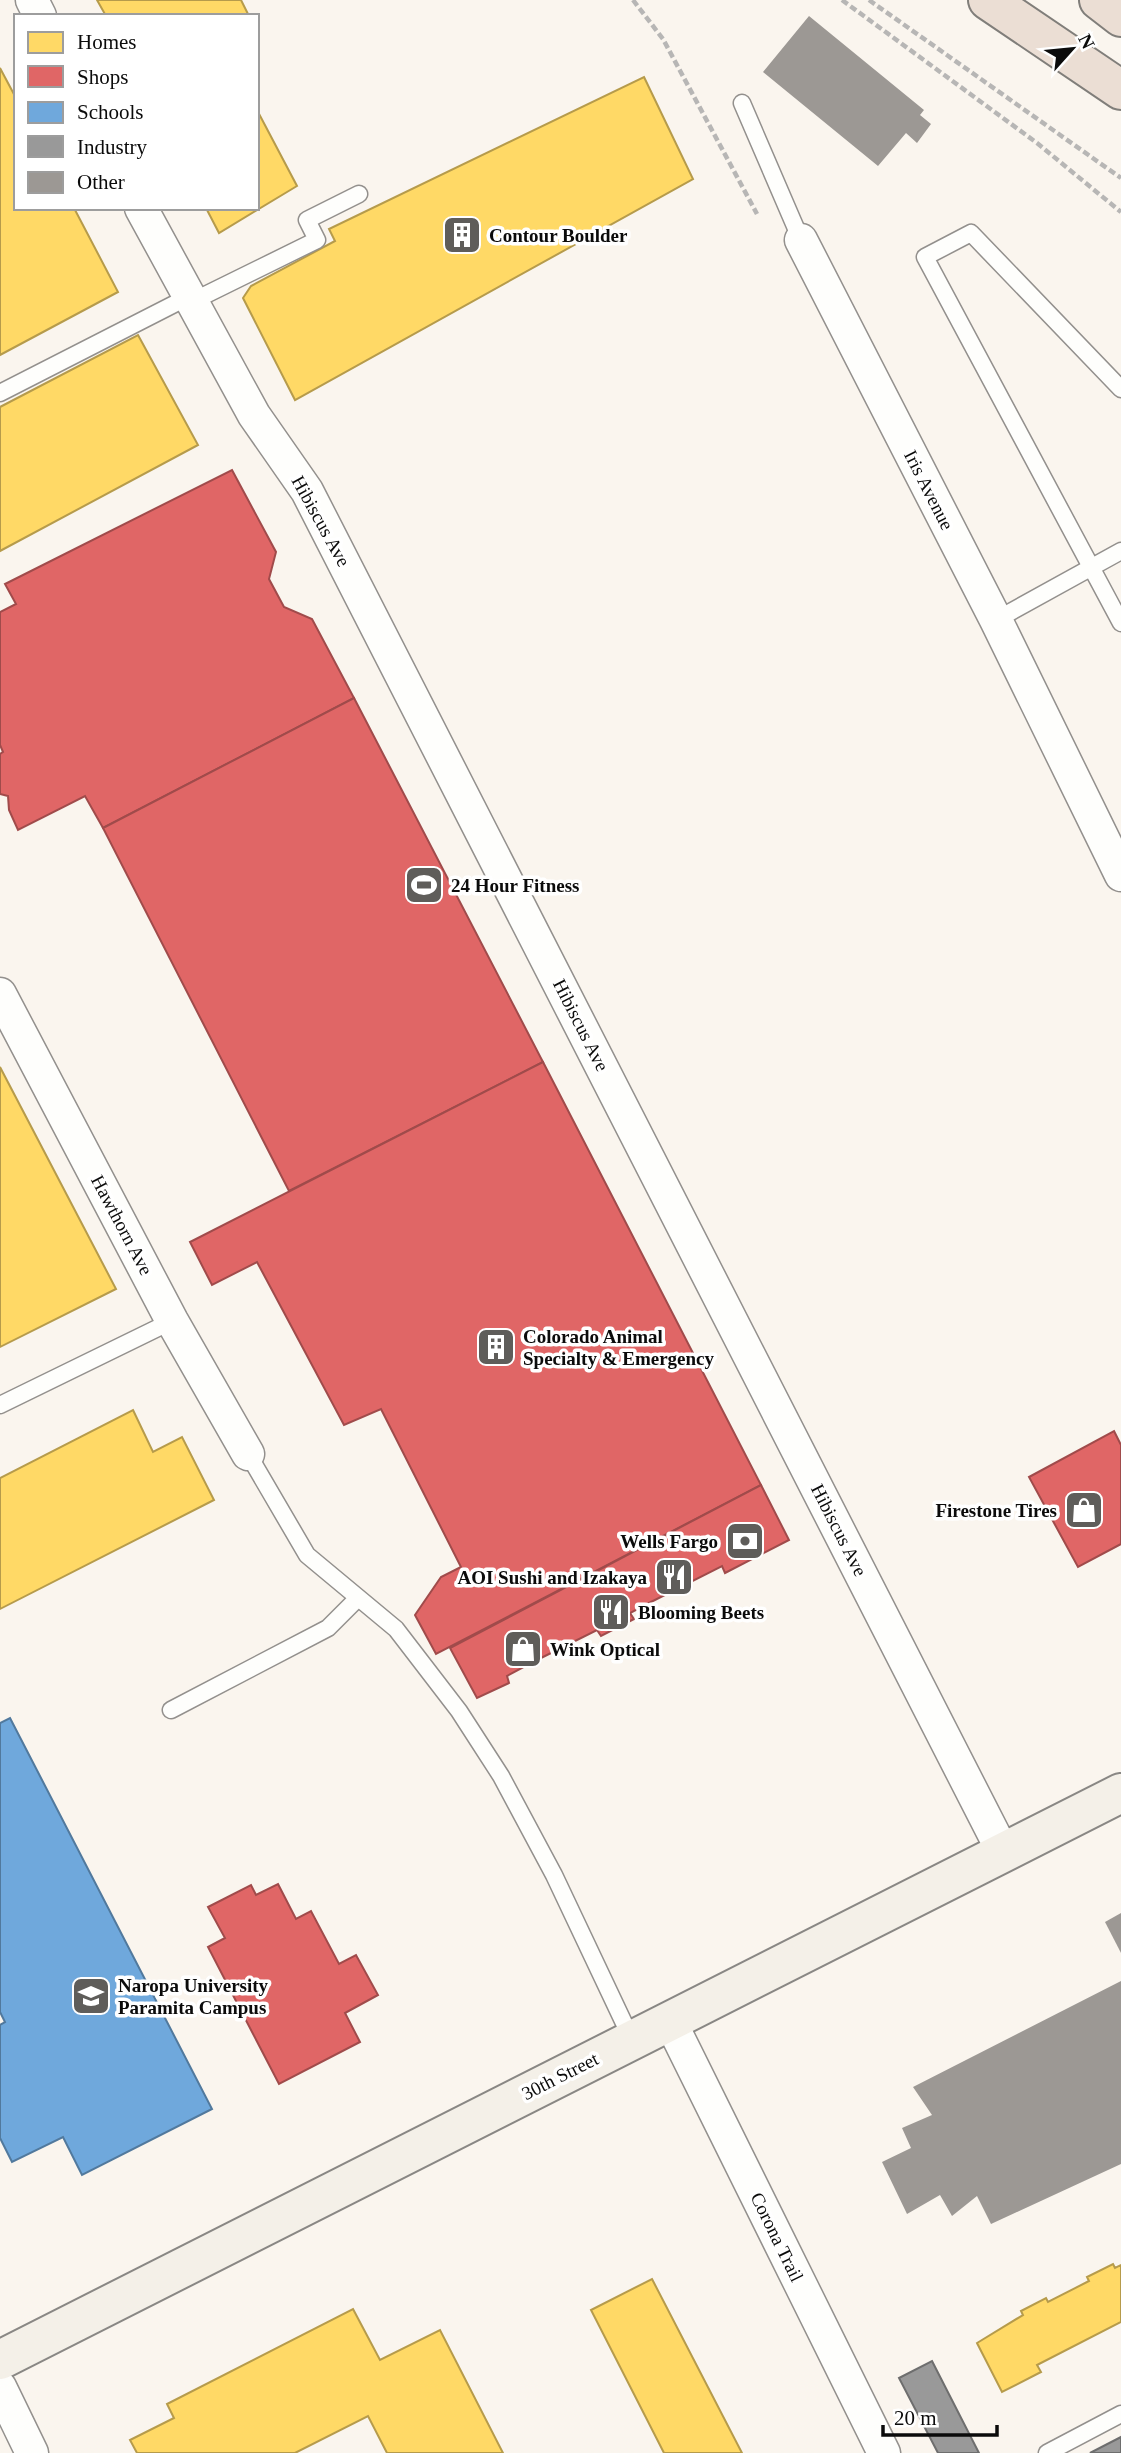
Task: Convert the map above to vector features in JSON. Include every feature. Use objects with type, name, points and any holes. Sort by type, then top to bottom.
[{"type":"highway","points":[[988,0],[1121,90]]},
{"type":"highway","points":[[1099,0],[1121,17]]},
{"type":"main road","name":"30th Street","points":[[0,2360],[1121,1793]]},
{"type":"street","name":"Hibiscus Ave","points":[[142,210],[254,415],[307,491],[1003,1852]]},
{"type":"street","name":"Iris Avenue","points":[[801,240],[996,620],[1121,876]]},
{"type":"street","name":"Hawthorn Ave","points":[[0,994],[172,1321],[248,1454]]},
{"type":"street","name":"Corona Trail","points":[[670,2021],[884,2453]]},
{"type":"street","points":[[0,2387],[32,2453]]},
{"type":"lane","name":"Iris Avenue","points":[[742,103],[801,240]]},
{"type":"lane","points":[[0,393],[317,240],[307,220],[359,194]]},
{"type":"lane","points":[[1121,389],[971,233],[925,257],[1121,623]]},
{"type":"lane","points":[[996,620],[1121,551]]},
{"type":"lane","points":[[0,1405],[172,1321]]},
{"type":"lane","points":[[248,1454],[307,1555],[396,1629],[459,1711],[501,1776],[554,1875],[632,2040]]},
{"type":"lane","points":[[170,1710],[328,1628],[358,1598]]},
{"type":"lane","points":[[1047,2453],[1121,2414]]},
{"type":"path","points":[[633,0],[663,38],[759,218],[801,240]]},
{"type":"path","points":[[842,0],[1037,143],[1121,212]]},
{"type":"path","points":[[869,0],[1121,178]]},
{"type":"building: Homes","points":[[97,0],[241,0],[248,14],[105,14]]},
{"type":"building: Homes","points":[[0,68],[14,94],[14,210],[75,210],[118,292],[0,355]]},
{"type":"building: Homes","name":"Contour Boulder","points":[[644,77],[693,179],[295,400],[243,298],[251,286],[335,241],[329,229]]},
{"type":"building: Homes","points":[[259,114],[297,186],[259,209]]},
{"type":"building: Homes","points":[[207,210],[257,210],[219,233]]},
{"type":"building: Homes","points":[[138,335],[198,445],[0,551],[0,407]]},
{"type":"building: Homes","points":[[0,1067],[116,1289],[0,1347]]},
{"type":"building: Homes","points":[[133,1410],[153,1452],[182,1437],[214,1500],[0,1609],[0,1478]]},
{"type":"building: Homes","points":[[1113,2264],[1115,2268],[1121,2265],[1121,2322],[1037,2365],[1041,2372],[1002,2392],[977,2343],[1023,2315],[1021,2311],[1046,2298],[1048,2302],[1089,2281],[1087,2277]]},
{"type":"building: Homes","points":[[652,2279],[742,2453],[664,2453],[591,2310]]},
{"type":"building: Homes","points":[[353,2309],[380,2360],[440,2330],[503,2453],[387,2453],[368,2416],[295,2453],[137,2453],[130,2440],[174,2418],[167,2404]]},
{"type":"building: Shops","points":[[232,470],[276,552],[269,579],[284,607],[312,619],[354,698],[103,828],[85,796],[18,830],[9,810],[8,796],[0,794],[0,754],[3,752],[0,745],[0,612],[16,604],[5,584]]},
{"type":"building: Shops","points":[[354,698],[543,1062],[289,1191],[103,828]]},
{"type":"building: Shops","name":"Colorado Animal Specialty & Emergency","points":[[543,1062],[761,1485],[436,1654],[415,1615],[441,1577],[461,1567],[381,1409],[344,1425],[257,1262],[212,1285],[190,1242]]},
{"type":"building: Shops","name":"Firestone Tires","points":[[1114,1431],[1121,1445],[1121,1544],[1078,1567],[1029,1477]]},
{"type":"building: Shops","points":[[761,1485],[789,1540],[725,1573],[722,1566],[630,1613],[634,1619],[601,1636],[597,1630],[531,1663],[507,1676],[509,1683],[477,1698],[450,1648]]},
{"type":"building: Shops","points":[[278,1884],[296,1919],[311,1911],[339,1964],[356,1955],[378,1995],[345,2013],[360,2042],[279,2084],[208,1947],[225,1938],[208,1907],[251,1885],[256,1895]]},
{"type":"building: Schools","points":[[10,1718],[212,2109],[82,2175],[63,2137],[12,2162],[0,2138],[0,2025],[5,2022],[0,2012],[0,1723]]},
{"type":"building: Industry","points":[[932,2361],[979,2453],[938,2453],[899,2378]]},
{"type":"building: Industry","points":[[1121,2437],[1121,2453],[1090,2453]]},
{"type":"building: Other","points":[[809,16],[924,110],[920,115],[931,124],[917,143],[906,133],[878,166],[763,72]]},
{"type":"building: Other","points":[[1121,1913],[1121,1953],[1105,1922]]},
{"type":"building: Other","points":[[1121,1981],[1121,2164],[991,2224],[977,2196],[952,2216],[940,2195],[907,2214],[882,2162],[911,2148],[902,2128],[932,2115],[913,2087]]},
{"type":"place","name":"Contour Boulder","points":[[462,235]]},
{"type":"place","name":"24 Hour Fitness","points":[[424,885]]},
{"type":"place","name":"Colorado Animal Specialty & Emergency","points":[[496,1347]]},
{"type":"place","name":"Firestone Tires","points":[[1084,1510]]},
{"type":"place","name":"Wells Fargo","points":[[745,1541]]},
{"type":"place","name":"AOI Sushi and Izakaya","points":[[674,1577]]},
{"type":"place","name":"Blooming Beets","points":[[611,1612]]},
{"type":"place","name":"Wink Optical","points":[[523,1649]]},
{"type":"place","name":"Naropa University Paramita Campus","points":[[91,1996]]}]
